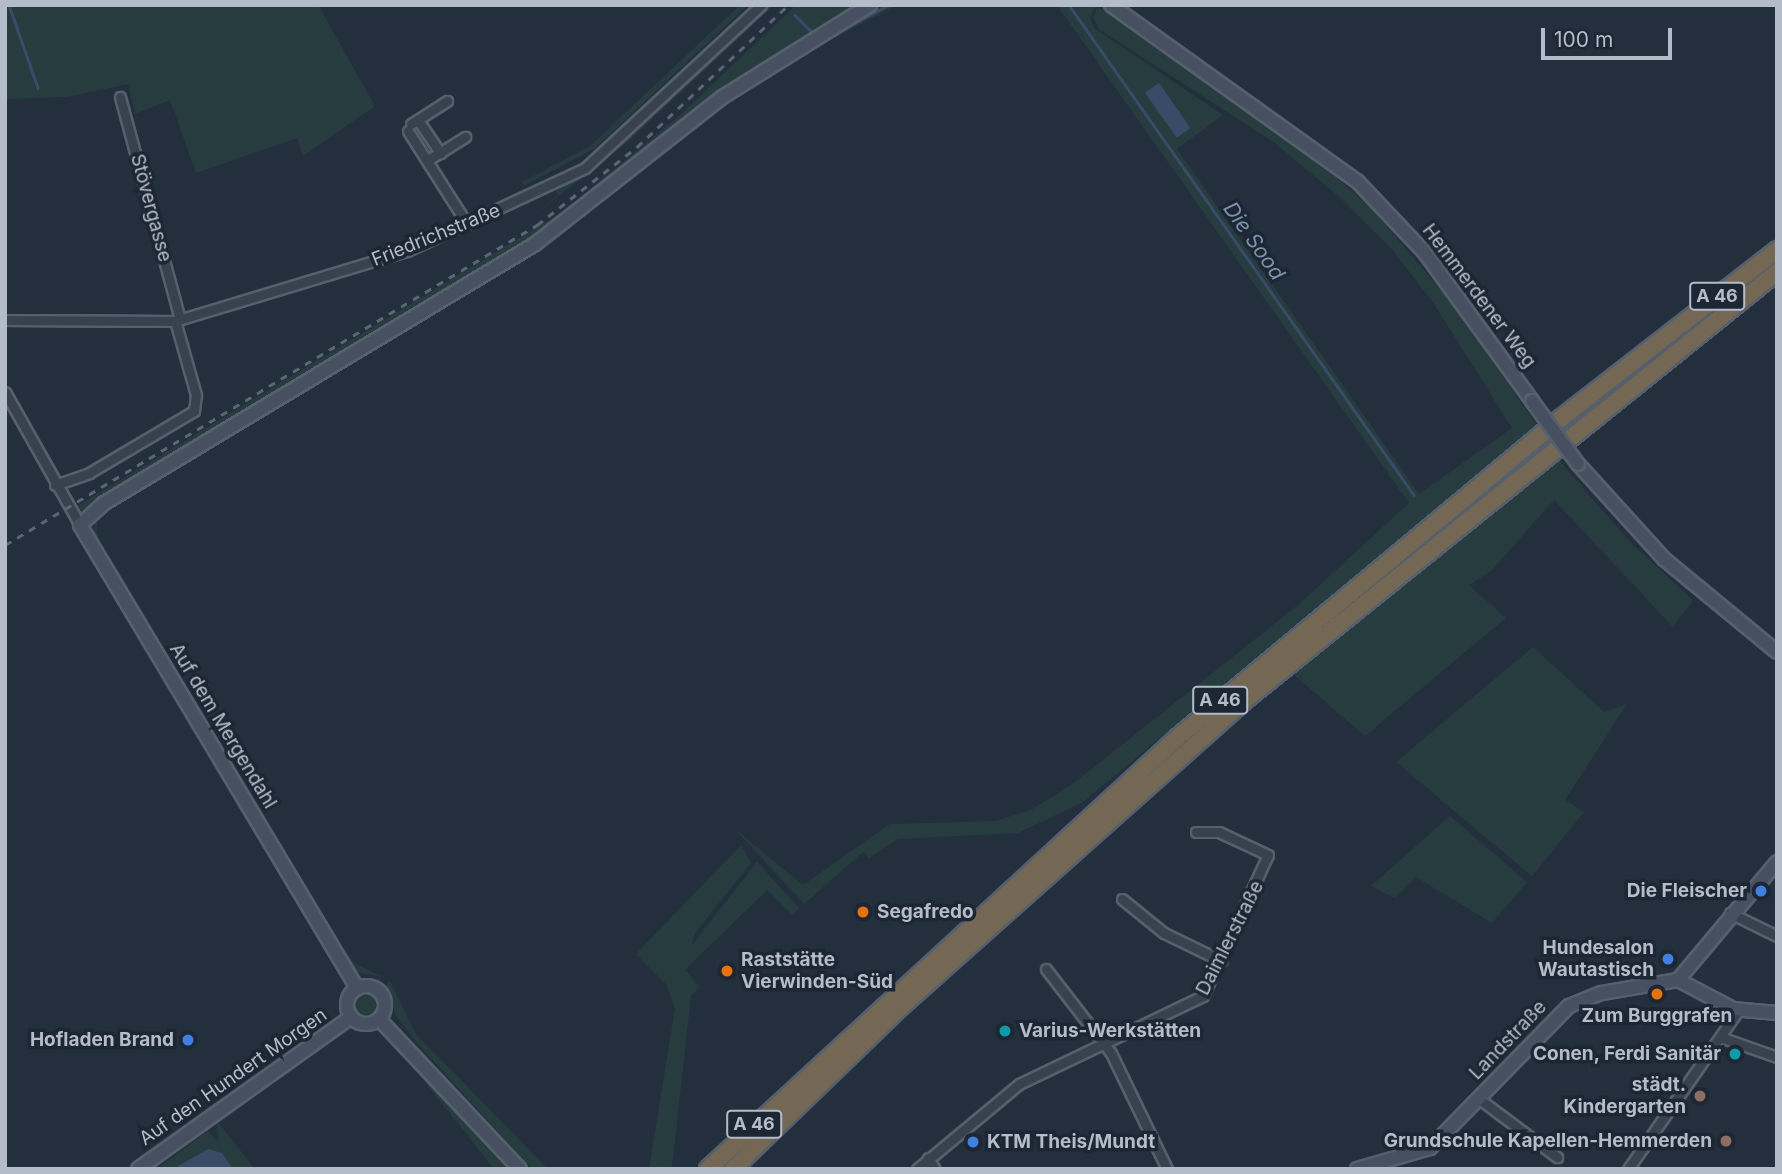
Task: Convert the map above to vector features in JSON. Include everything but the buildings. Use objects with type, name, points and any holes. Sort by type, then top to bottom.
[{"type":"highway","name":"A 46","points":[[708,1169],[892,993],[1205,713],[1560,419],[1777,250]]},
{"type":"highway","name":"A 46","points":[[733,1169],[903,1005],[1244,701],[1777,272]]},
{"type":"street","name":"Friedrichstraße","points":[[5,320],[178,320],[396,255],[533,193],[597,159],[761,5]]},
{"type":"street","points":[[80,525],[103,504],[527,249],[739,85],[870,5]]},
{"type":"street","name":"Hemmerdener Weg","points":[[1111,5],[1357,181],[1425,253],[1578,464],[1683,576],[1777,652]]},
{"type":"street","name":"Stövergasse","points":[[120,97],[178,320]]},
{"type":"street","points":[[412,125],[447,101]]},
{"type":"street","points":[[412,125],[440,153]]},
{"type":"street","points":[[412,125],[428,160],[467,224]]},
{"type":"street","points":[[428,160],[465,137]]},
{"type":"street","points":[[55,485],[89,473],[194,411],[196,395],[178,320]]},
{"type":"street","name":"Auf dem Mergendahl","points":[[5,392],[55,485],[357,988]]},
{"type":"street","name":"Daimlerstraße","points":[[917,1169],[1010,1089],[1198,1001],[1222,961],[1268,855],[1219,832],[1196,832]]},
{"type":"street","points":[[1777,862],[1730,913],[1678,980],[1738,1010],[1777,1013]]},
{"type":"street","points":[[1122,899],[1164,933],[1222,961]]},
{"type":"street","points":[[1730,913],[1777,936]]},
{"type":"street","points":[[1046,969],[1105,1045],[1167,1169]]},
{"type":"street","name":"Landstraße","points":[[1357,1169],[1420,1154],[1575,1003],[1678,980]]},
{"type":"street","points":[[357,988],[380,992],[385,1009],[379,1019],[362,1024],[351,1017],[348,1002],[357,988]]},
{"type":"street","points":[[1628,1169],[1723,1038],[1738,1010]]},
{"type":"street","name":"Auf den Hundert Morgen","points":[[138,1169],[351,1017]]},
{"type":"street","points":[[379,1019],[520,1169]]},
{"type":"street","points":[[1723,1038],[1777,1057]]},
{"type":"street","points":[[1478,1098],[1557,1157]]},
{"type":"street","points":[[928,1158],[936,1169]]},
{"type":"green space","points":[[5,5],[318,5],[375,106],[303,156],[297,138],[196,173],[170,100],[135,114],[128,84],[67,97],[5,99]]},
{"type":"green space","points":[[740,5],[748,5],[594,149],[524,186],[522,182],[590,146]]},
{"type":"green space","points":[[767,5],[774,5],[630,140],[529,219],[558,195],[554,188],[605,157]]},
{"type":"green space","points":[[796,5],[860,5],[744,75],[550,228],[78,513],[76,507],[562,212],[679,116]]},
{"type":"green space","points":[[878,5],[897,5],[763,76],[565,232],[110,509],[97,522],[98,539],[339,942],[355,964],[384,977],[355,972],[94,540],[96,517],[538,247],[723,101],[800,50]]},
{"type":"green space","points":[[1057,5],[1096,6],[1090,18],[1095,29],[1223,115],[1177,149],[1419,494],[1512,428],[1434,304],[1391,248],[1336,194],[1275,143],[1099,29],[1093,17],[1098,7],[1306,151],[1372,209],[1445,295],[1537,425],[1083,802],[1018,833],[898,839],[869,858],[863,852],[804,904],[735,829],[803,885],[890,824],[995,821],[1031,810],[1074,783],[1298,605],[1409,503]]},
{"type":"green space","points":[[1556,457],[1630,542],[1693,600],[1673,627],[1554,500],[1491,571],[1469,585],[1506,618],[1365,736],[1293,674]]},
{"type":"green space","points":[[1533,647],[1604,712],[1627,704],[1565,800],[1584,812],[1532,876],[1396,762]]},
{"type":"green space","points":[[1450,816],[1527,882],[1492,923],[1416,877],[1395,898],[1371,886]]},
{"type":"green space","points":[[741,845],[751,863],[696,932],[691,946],[757,862],[799,908],[792,915],[767,890],[685,970],[700,987],[691,996],[673,1159],[671,1169],[649,1169],[675,1008],[666,984],[636,954]]},
{"type":"green space","points":[[390,981],[415,1033],[548,1169],[532,1169],[418,1044],[396,1016],[386,985]]},
{"type":"green space","points":[[366,993],[375,997],[379,1006],[375,1015],[366,1019],[357,1015],[353,1006],[357,997]]},
{"type":"green space","points":[[404,1056],[507,1169],[494,1169]]},
{"type":"green space","points":[[217,1121],[255,1169],[157,1169],[208,1131],[218,1141]]},
{"type":"water","points":[[1159,83],[1191,128],[1177,138],[1145,93]]},
{"type":"water","points":[[208,1149],[222,1153],[233,1169],[173,1169]]},
{"type":"waterway","points":[[9,5],[38,88]]},
{"type":"waterway","name":"Die Sood","points":[[821,41],[888,5]]},
{"type":"waterway","name":"Die Sood","points":[[1069,5],[1414,495]]},
{"type":"waterway","name":"Die Sood","points":[[795,15],[811,31]]},
{"type":"railway","points":[[5,545],[537,225],[637,147],[788,5]]},
{"type":"place","name":"Die Fleischer","points":[[1761,891]]},
{"type":"place","name":"Segafredo","points":[[863,912]]},
{"type":"place","name":"Hundesalon Wautastisch","points":[[1668,959]]},
{"type":"place","name":"Raststätte Vierwinden-Süd","points":[[727,971]]},
{"type":"place","name":"Zum Burggrafen","points":[[1657,994]]},
{"type":"place","name":"Varius-Werkstätten","points":[[1005,1031]]},
{"type":"place","name":"Hofladen Brand","points":[[188,1040]]},
{"type":"place","name":"Conen, Ferdi Sanitär","points":[[1735,1054]]},
{"type":"place","name":"städt. Kindergarten","points":[[1700,1096]]},
{"type":"place","name":"Grundschule Kapellen-Hemmerden","points":[[1726,1141]]},
{"type":"place","name":"KTM Theis/Mundt","points":[[973,1142]]}]
